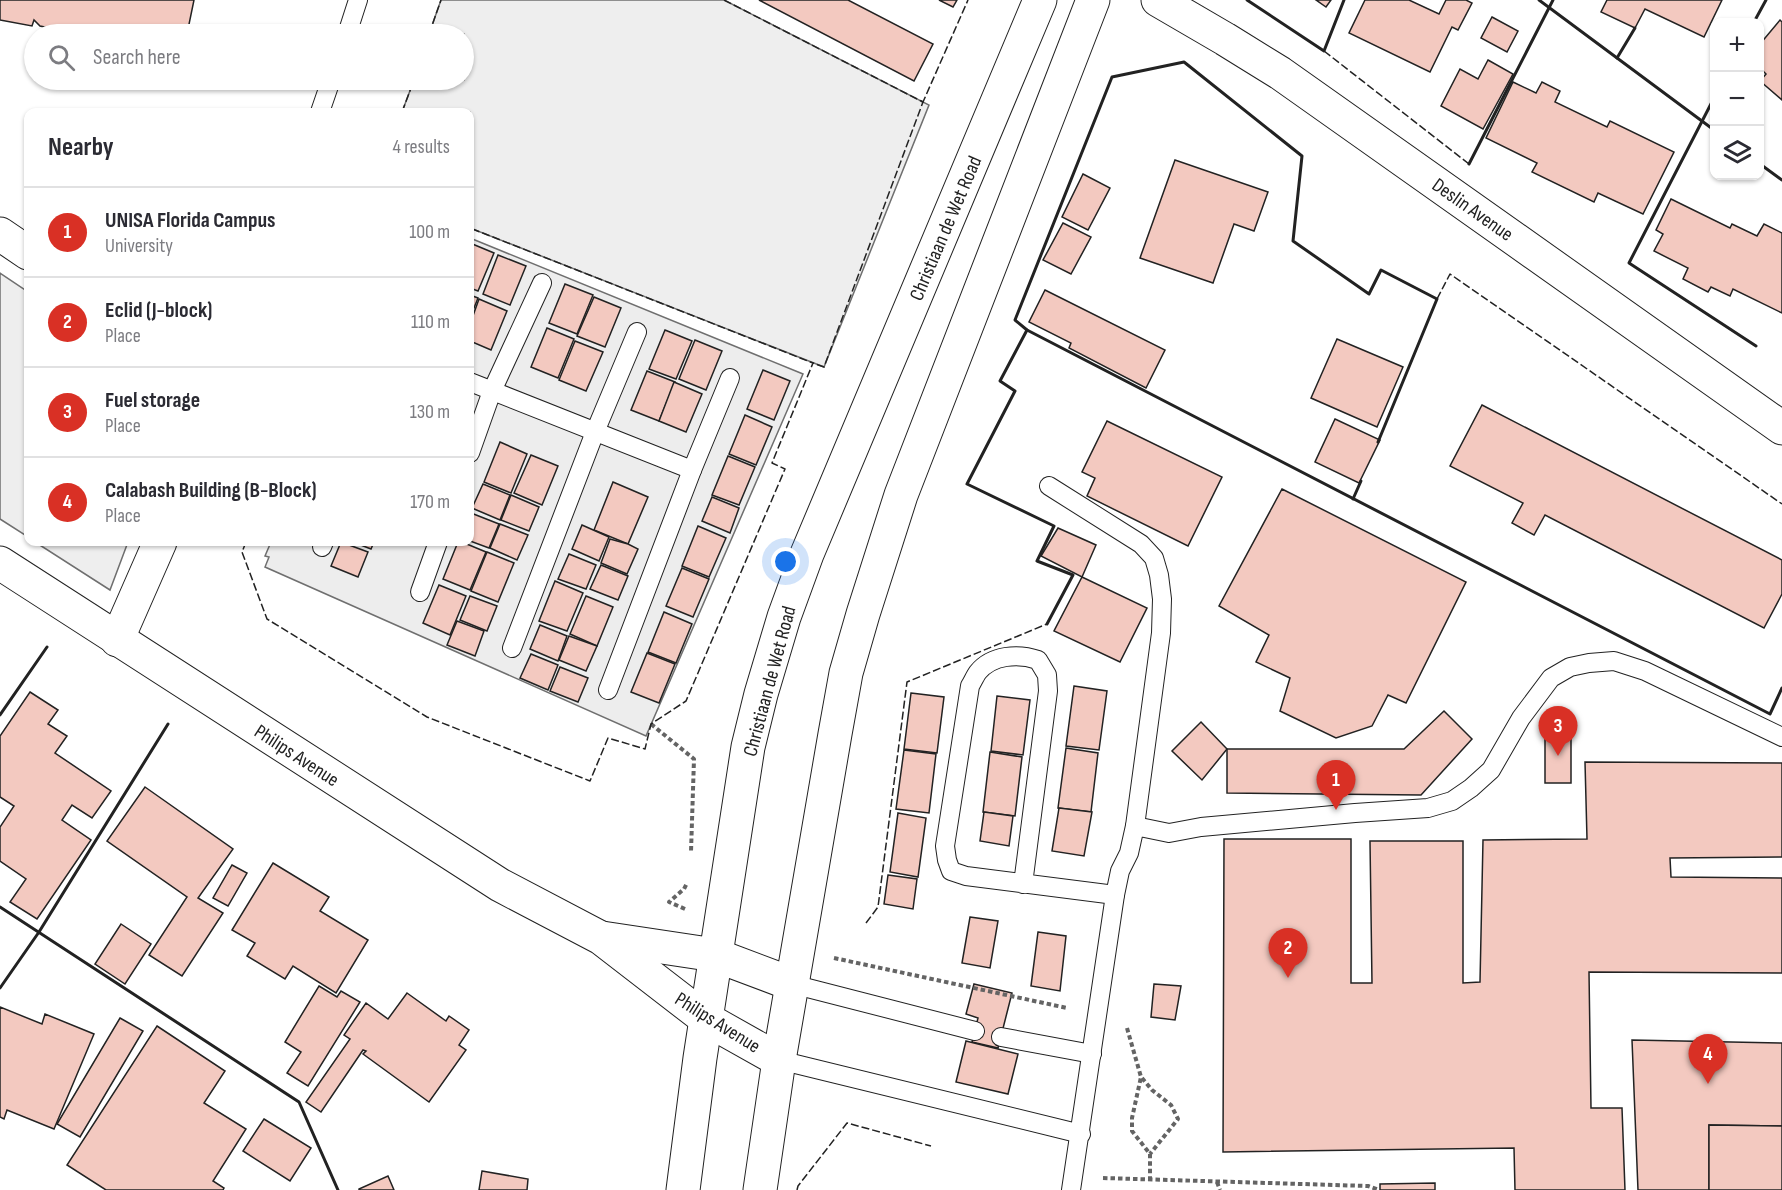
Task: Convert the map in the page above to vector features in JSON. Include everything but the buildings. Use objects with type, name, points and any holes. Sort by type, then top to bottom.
[{"type":"main road","name":"Christiaan de Wet Road","points":[[683,1190],[706,1019],[748,747],[784,616],[807,554],[1040,0]]},
{"type":"main road","points":[[760,1190],[779,1060],[846,674],[901,495],[1093,0]]},
{"type":"main road","name":"Deslin Avenue","points":[[1158,0],[1280,73],[1782,428]]},
{"type":"main road","points":[[0,234],[24,250]]},
{"type":"main road","points":[[117,640],[157,546]]},
{"type":"main road","name":"Philips Avenue","points":[[0,563],[500,885],[600,938],[706,1019],[779,1060]]},
{"type":"main road","name":"Philips Avenue","points":[[600,938],[718,940],[792,984]]},
{"type":"lane","points":[[350,24],[358,0]]},
{"type":"lane","points":[[321,108],[328,90]]},
{"type":"lane","points":[[474,442],[492,391],[542,283]]},
{"type":"lane","points":[[512,648],[595,432],[637,332]]},
{"type":"lane","points":[[608,690],[692,470],[730,378]]},
{"type":"lane","points":[[474,384],[692,470]]},
{"type":"lane","points":[[1049,486],[1141,544],[1154,558],[1162,599],[1161,633],[1135,826],[1129,853],[1120,871],[1115,895],[1071,1190]]},
{"type":"lane","points":[[420,592],[437,546]]},
{"type":"lane","points":[[1023,884],[1048,691],[1047,675],[1038,660],[1025,656],[1011,656],[997,659],[986,665],[977,673],[970,686],[945,846],[951,871],[966,876],[1023,884],[1115,895]]},
{"type":"lane","points":[[1135,826],[1169,833],[1201,827],[1428,808],[1452,801],[1491,770],[1521,718],[1551,678],[1570,667],[1589,663],[1614,661],[1645,671],[1782,737]]},
{"type":"lane","points":[[792,984],[975,1030]]},
{"type":"lane","points":[[1001,1037],[1092,1054]]},
{"type":"lane","points":[[779,1060],[1080,1134]]},
{"type":"path","points":[[651,724],[694,759],[691,853]]},
{"type":"path","points":[[690,877],[684,889],[669,902],[718,940]]},
{"type":"path","points":[[798,950],[1125,1020],[1141,1077],[1152,1090],[1171,1105],[1178,1119],[1150,1154]]},
{"type":"path","points":[[1141,1077],[1132,1118],[1132,1131],[1150,1154],[1150,1180]]},
{"type":"path","points":[[1096,1178],[1294,1187],[1368,1186],[1379,1190]]},
{"type":"path","points":[[1217,1182],[1220,1190]]},
{"type":"shaded area","points":[[441,0],[724,0],[929,105],[824,367],[474,230],[474,108],[404,108],[410,90],[474,90],[474,24],[433,24]]},
{"type":"shaded area","points":[[474,240],[803,374],[646,736],[265,567],[269,557],[265,556],[269,546],[474,546]]},
{"type":"shaded area","points":[[0,273],[24,289],[24,534],[0,519]]},
{"type":"shaded area","points":[[41,546],[126,546],[110,590]]},
{"type":"fence","points":[[433,24],[441,0]]},
{"type":"fence","points":[[724,0],[923,102],[824,367],[813,363]]},
{"type":"fence","points":[[921,101],[923,102],[968,0]]},
{"type":"fence","points":[[1324,51],[1469,164]]},
{"type":"fence","points":[[404,108],[410,90]]},
{"type":"fence","points":[[244,546],[242,552],[267,619],[427,717],[590,781],[608,738],[645,749],[651,724],[686,701],[785,469],[772,463],[813,363],[474,230]]},
{"type":"fence","points":[[1437,299],[1450,274],[1782,504]]},
{"type":"fence","points":[[866,923],[878,907],[907,682],[1047,624]]},
{"type":"fence","points":[[797,1190],[847,1123],[931,1146]]},
{"type":"wall","points":[[1247,0],[1324,51],[1344,0]]},
{"type":"wall","points":[[1539,0],[1710,127]]},
{"type":"wall","points":[[1469,164],[1553,0]]},
{"type":"wall","points":[[1756,18],[1766,0]]},
{"type":"wall","points":[[1617,58],[1635,28]]},
{"type":"wall","points":[[1378,442],[1437,299],[1381,270],[1369,294],[1293,241],[1302,156],[1184,62],[1112,77],[1015,320],[1027,330],[1770,714],[1782,688]]},
{"type":"wall","points":[[1710,106],[1629,263],[1756,346]]},
{"type":"wall","points":[[1764,167],[1782,180]]},
{"type":"wall","points":[[1027,330],[1000,381],[1015,391],[967,484],[1054,526],[1037,561],[1073,575],[1047,624]]},
{"type":"wall","points":[[1353,499],[1361,481]]},
{"type":"wall","points":[[0,715],[47,647]]},
{"type":"wall","points":[[0,988],[39,932],[168,724]]},
{"type":"wall","points":[[0,907],[299,1102],[338,1190]]},
{"type":"place","name":"Fuel storage","points":[[1558,756]]},
{"type":"place","name":"UNISA Florida Campus","points":[[1336,810]]},
{"type":"place","name":"Eclid (J-block)","points":[[1288,978]]},
{"type":"place","name":"Calabash Building (B-Block)","points":[[1708,1084]]}]
